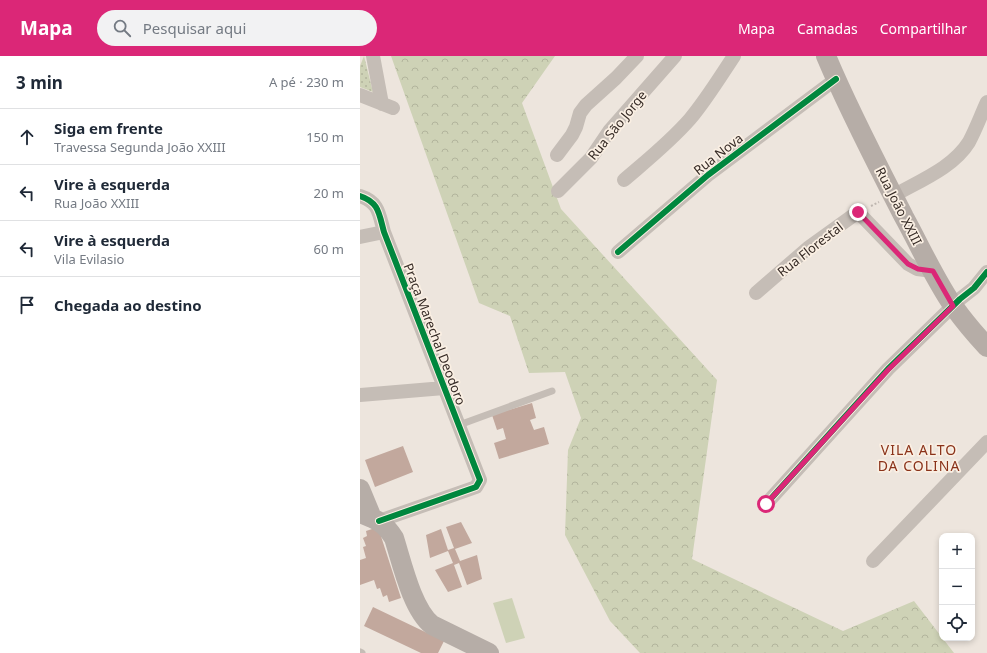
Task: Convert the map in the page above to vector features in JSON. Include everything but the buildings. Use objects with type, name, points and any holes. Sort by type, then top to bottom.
[{"type":"main road","name":"Rua João XXIII","points":[[826,56],[893,196],[933,271],[953,306],[987,346]]},
{"type":"main road","points":[[360,489],[370,517],[385,525],[394,538],[416,605],[425,619],[432,625],[489,653]]},
{"type":"street","points":[[360,96],[387,106],[373,56]]},
{"type":"street","points":[[557,155],[572,135],[580,113],[586,105],[616,78],[637,56]]},
{"type":"street","name":"Rua São Jorge","points":[[558,191],[591,158],[610,130],[674,56]]},
{"type":"street","points":[[624,180],[676,134],[690,119],[734,56]]},
{"type":"street","name":"Rua Nova","points":[[618,252],[708,175],[836,79]]},
{"type":"street","points":[[893,196],[945,167],[955,158],[968,143],[987,102]]},
{"type":"street","name":"Praça Marechal Deodoro","points":[[360,196],[368,198],[375,205],[444,388],[480,477],[479,483],[476,487],[370,517]]},
{"type":"street","points":[[858,212],[908,264],[918,269],[933,271]]},
{"type":"street","name":"Rua Florestal","points":[[756,293],[808,248],[858,212]]},
{"type":"street","points":[[360,236],[384,232]]},
{"type":"street","points":[[766,504],[888,370],[960,299],[974,288],[987,272]]},
{"type":"street","name":"Praça Marechal Deodoro","points":[[360,395],[444,388]]},
{"type":"street","points":[[873,561],[987,442]]},
{"type":"lane","points":[[459,425],[552,391]]},
{"type":"path","points":[[858,212],[893,196]]},
{"type":"green space","points":[[364,56],[373,92],[360,87],[360,66]]},
{"type":"green space","points":[[391,56],[555,56],[522,103],[561,209],[717,380],[692,559],[843,631],[914,601],[939,634],[939,641],[945,641],[954,653],[640,653],[610,621],[565,535],[568,450],[581,418],[565,372],[529,373],[510,316],[479,303]]},
{"type":"green space","points":[[512,598],[525,638],[506,643],[493,603]]},
{"type":"cycle path","points":[[618,252],[708,175],[836,79]]},
{"type":"cycle path","points":[[360,196],[375,205],[379,214],[384,232],[480,480],[476,487],[379,521]]},
{"type":"cycle path","points":[[766,504],[888,369],[960,299],[974,288],[987,272]]},
{"type":"district","name":"VILA ALTO DA COLINA","points":[[919,458]]},
{"type":"route","points":[[766,504],[864,395],[953,306],[933,271],[924,271],[908,264],[858,212]]}]
